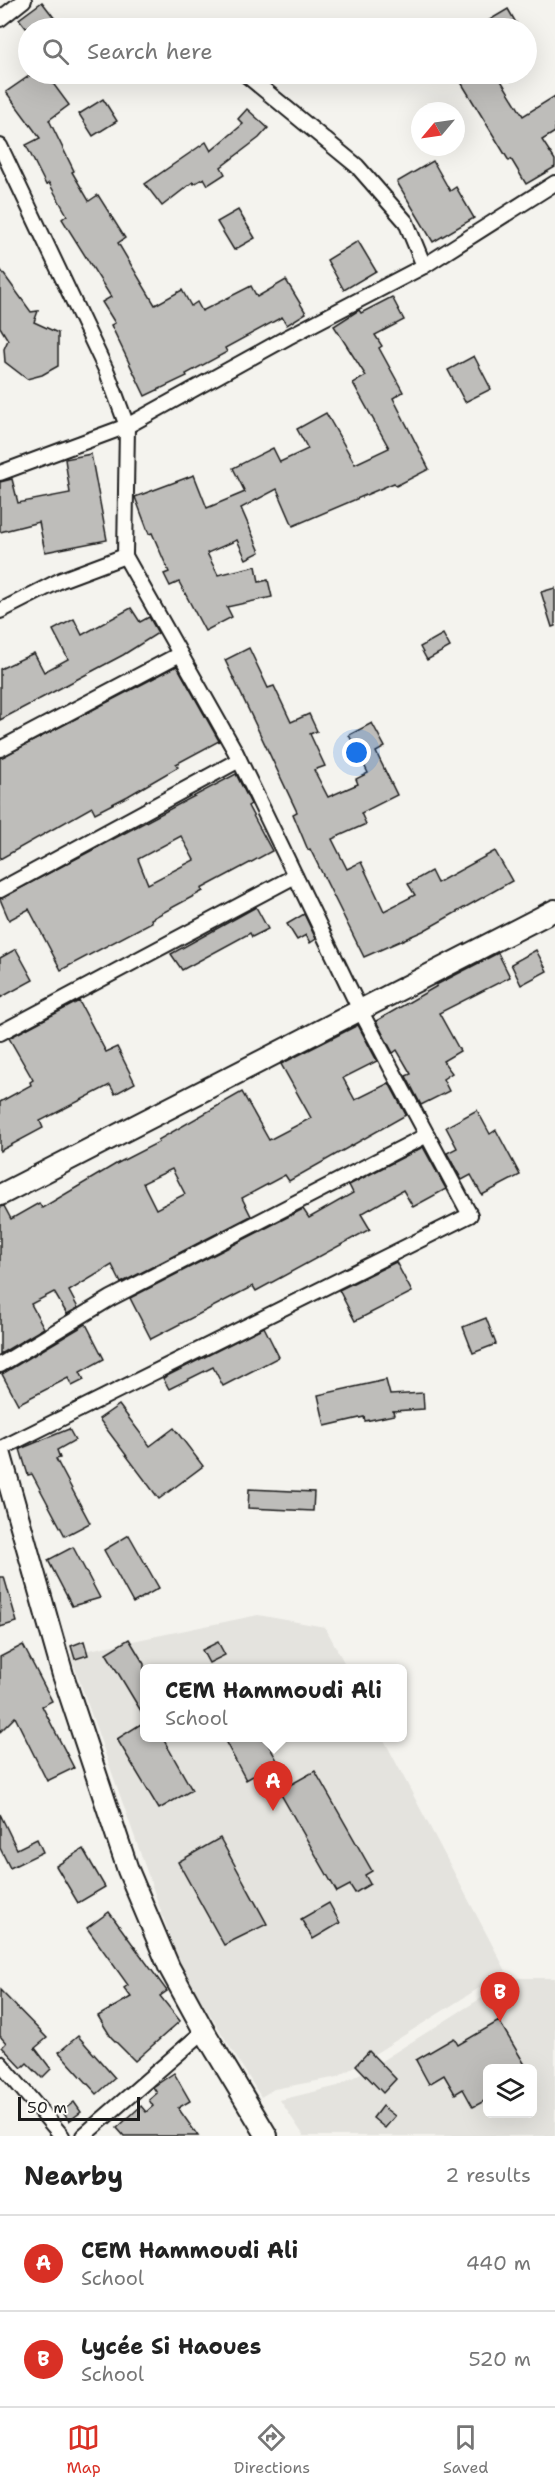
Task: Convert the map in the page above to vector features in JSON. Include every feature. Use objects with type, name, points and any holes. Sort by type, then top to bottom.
[{"type":"main road","points":[[0,1195],[555,910]]},
{"type":"main road","points":[[0,1450],[63,1675],[128,1870],[169,1966],[204,2031],[267,2136]]},
{"type":"street","points":[[0,19],[24,0]]},
{"type":"street","points":[[257,84],[357,166],[406,222],[424,266]]},
{"type":"street","points":[[0,146],[107,372],[127,426],[124,556],[239,760],[360,1010],[470,1215],[0,1450]]},
{"type":"street","points":[[0,473],[127,426],[288,337],[424,266],[555,183]]},
{"type":"street","points":[[0,611],[62,580],[124,556]]},
{"type":"street","points":[[0,749],[180,654]]},
{"type":"street","points":[[0,890],[239,760]]},
{"type":"street","points":[[0,1033],[295,876]]},
{"type":"street","points":[[0,1365],[111,1298],[427,1135]]},
{"type":"street","points":[[83,2136],[204,2031]]},
{"type":"street","points":[[0,2063],[62,2136]]},
{"type":"shaded area","points":[[258,1615],[325,1627],[345,1664],[140,1664],[140,1742],[385,1742],[506,1971],[338,2077],[274,2089],[261,2097],[181,1968],[70,1654]]},
{"type":"shaded area","points":[[513,1978],[555,1978],[555,2136],[304,2136],[280,2100],[338,2086]]},
{"type":"building","points":[[42,2],[54,18],[20,18]]},
{"type":"building","points":[[508,9],[513,18],[493,18]]},
{"type":"building","points":[[18,84],[53,84],[69,105],[49,120],[74,171],[72,172],[89,201],[98,195],[125,238],[118,243],[155,305],[182,290],[191,306],[197,302],[202,311],[251,286],[257,297],[286,280],[306,313],[287,325],[282,317],[225,348],[227,352],[186,374],[187,376],[145,396],[111,325],[115,323],[102,302],[111,297],[62,219],[67,215],[49,183],[46,185],[26,145],[40,138],[6,92]]},
{"type":"building","points":[[462,84],[503,84],[523,116],[555,96],[555,132],[542,140],[555,160],[555,167],[526,184],[511,159],[509,161]]},
{"type":"building","points":[[103,99],[117,121],[93,136],[79,114]]},
{"type":"building","points":[[247,109],[268,128],[259,138],[221,167],[225,174],[208,185],[204,178],[194,184],[193,182],[162,206],[145,184],[206,142],[211,151],[243,124],[238,119]]},
{"type":"building","points":[[433,161],[450,191],[456,187],[474,218],[433,242],[397,182]]},
{"type":"building","points":[[238,210],[255,238],[234,250],[217,222]]},
{"type":"building","points":[[358,241],[376,271],[344,290],[327,260]]},
{"type":"building","points":[[0,269],[31,312],[38,311],[34,322],[58,333],[58,366],[42,375],[27,379],[5,362],[4,349],[8,340],[0,327]]},
{"type":"building","points":[[392,297],[404,320],[375,335],[382,346],[379,348],[403,392],[393,398],[429,469],[396,486],[394,483],[293,526],[277,489],[241,508],[260,552],[246,559],[237,540],[207,553],[218,575],[256,566],[259,582],[268,580],[272,597],[227,607],[232,617],[205,631],[179,582],[170,586],[164,574],[169,572],[152,533],[149,534],[135,497],[194,475],[207,508],[245,492],[233,468],[273,448],[280,462],[308,449],[297,429],[326,413],[355,464],[389,448],[353,383],[366,376],[334,326],[359,310],[361,313]]},
{"type":"building","points":[[474,356],[491,389],[465,402],[448,370]]},
{"type":"building","points":[[91,454],[107,540],[45,552],[39,522],[0,532],[0,482],[12,479],[18,503],[70,493],[65,459]]},
{"type":"building","points":[[555,588],[555,626],[552,627],[541,592]]},
{"type":"building","points":[[131,608],[140,622],[149,617],[158,633],[123,655],[0,720],[0,669],[34,653],[44,672],[68,659],[53,630],[74,619],[82,635]]},
{"type":"building","points":[[443,634],[450,647],[427,660],[420,647]]},
{"type":"building","points":[[249,648],[268,688],[274,686],[291,722],[309,714],[317,731],[310,734],[325,766],[314,770],[328,797],[358,784],[356,779],[368,773],[349,735],[372,723],[385,747],[376,752],[397,795],[361,813],[366,824],[332,839],[347,869],[361,862],[384,911],[415,895],[408,884],[431,871],[437,883],[495,851],[512,881],[423,931],[364,957],[310,849],[308,850],[293,814],[297,812],[225,660]]},
{"type":"building","points":[[177,666],[219,741],[176,764],[178,767],[128,796],[95,813],[92,807],[0,859],[0,758]]},
{"type":"building","points":[[236,774],[251,804],[248,806],[272,851],[201,889],[203,891],[151,919],[152,922],[61,970],[29,909],[9,920],[0,899]],"holes":[[[181,836],[194,860],[148,884],[138,859]]]},
{"type":"building","points":[[256,907],[268,929],[252,937],[250,933],[182,970],[171,954]]},
{"type":"building","points":[[304,914],[316,939],[310,943],[306,935],[297,940],[287,924]]},
{"type":"building","points":[[16,949],[33,980],[0,998],[0,958]]},
{"type":"building","points":[[536,950],[547,971],[521,985],[511,964]]},
{"type":"building","points":[[498,953],[510,977],[439,1013],[460,1051],[443,1061],[452,1073],[443,1079],[449,1091],[421,1105],[406,1076],[411,1074],[397,1050],[393,1053],[376,1021],[436,985]]},
{"type":"building","points":[[79,1001],[106,1052],[117,1047],[135,1083],[115,1094],[110,1085],[40,1121],[43,1128],[0,1151],[0,1102],[31,1085],[30,1082],[33,1080],[9,1038]]},
{"type":"building","points":[[358,1025],[377,1061],[343,1078],[355,1100],[389,1083],[406,1115],[289,1181],[285,1175],[242,1198],[251,1216],[121,1283],[112,1265],[69,1291],[78,1308],[67,1314],[54,1292],[31,1304],[44,1328],[0,1354],[0,1207],[4,1206],[11,1219],[39,1203],[42,1208],[242,1092],[269,1140],[311,1118],[281,1064]],"holes":[[[172,1169],[185,1194],[156,1209],[143,1183]]]},
{"type":"building","points":[[477,1110],[490,1134],[496,1130],[520,1175],[482,1195],[471,1175],[462,1180],[447,1153],[457,1148],[446,1127]]},
{"type":"building","points":[[423,1147],[446,1189],[413,1207],[403,1190],[361,1214],[370,1229],[256,1291],[253,1286],[151,1339],[130,1298],[303,1209],[309,1218],[353,1193],[349,1185]]},
{"type":"building","points":[[396,1262],[412,1292],[355,1321],[339,1290]]},
{"type":"building","points":[[486,1318],[496,1344],[473,1353],[463,1327]]},
{"type":"building","points":[[86,1324],[104,1359],[80,1372],[84,1380],[72,1386],[68,1378],[18,1404],[2,1374]]},
{"type":"building","points":[[264,1327],[279,1357],[223,1386],[213,1367],[169,1389],[163,1378]]},
{"type":"building","points":[[386,1380],[390,1395],[423,1393],[424,1409],[393,1411],[394,1415],[365,1421],[364,1417],[325,1426],[318,1395]]},
{"type":"building","points":[[119,1405],[150,1446],[174,1428],[203,1466],[159,1499],[99,1419]]},
{"type":"building","points":[[69,1429],[75,1440],[57,1450],[60,1458],[56,1459],[90,1523],[65,1536],[32,1474],[28,1475],[20,1449]]},
{"type":"building","points":[[249,1489],[314,1492],[313,1511],[248,1508]]},
{"type":"building","points":[[129,1535],[159,1588],[133,1603],[104,1550]]},
{"type":"building","points":[[73,1547],[100,1598],[72,1606],[48,1560]]},
{"type":"building","points":[[0,1577],[4,1577],[17,1622],[0,1627]]},
{"type":"building","points":[[129,1639],[144,1664],[140,1664],[140,1709],[106,1653]]},
{"type":"building","points":[[84,1641],[88,1655],[75,1659],[71,1646]]},
{"type":"building","points":[[218,1642],[225,1655],[209,1663],[202,1650]]},
{"type":"building","points":[[23,1645],[52,1701],[42,1706],[74,1768],[47,1781],[15,1717],[0,1732],[0,1657]]},
{"type":"building","points":[[140,1725],[140,1742],[165,1742],[192,1790],[159,1809],[117,1739]]},
{"type":"building","points":[[226,1742],[267,1742],[278,1762],[246,1780]]},
{"type":"building","points":[[315,1771],[372,1871],[365,1875],[370,1884],[355,1893],[350,1885],[337,1892],[279,1791]]},
{"type":"building","points":[[0,1814],[17,1849],[37,1839],[43,1852],[10,1868],[0,1848]]},
{"type":"building","points":[[220,1838],[267,1924],[224,1945],[178,1862]]},
{"type":"building","points":[[83,1849],[105,1887],[78,1903],[56,1866]]},
{"type":"building","points":[[329,1903],[340,1923],[313,1939],[301,1919]]},
{"type":"building","points":[[109,1912],[167,1991],[160,1996],[180,2021],[135,2061],[111,2037],[98,2016],[131,1997],[124,1988],[128,1985],[87,1928]]},
{"type":"building","points":[[0,1990],[47,2038],[35,2048],[51,2069],[42,2078],[27,2063],[22,2068],[2,2047],[6,2043],[0,2036]]},
{"type":"building","points":[[499,2021],[525,2064],[483,2064],[483,2102],[473,2107],[463,2089],[455,2094],[444,2075],[429,2084],[416,2060],[454,2038],[458,2045]]},
{"type":"building","points":[[78,2036],[115,2078],[97,2094],[59,2052]]},
{"type":"building","points":[[369,2051],[396,2079],[383,2093],[356,2065]]},
{"type":"building","points":[[174,2073],[190,2101],[178,2108],[198,2136],[124,2136],[117,2128],[141,2106],[146,2112],[153,2106],[149,2100],[157,2093],[153,2087]]},
{"type":"building","points":[[74,2102],[81,2112],[69,2121],[62,2111]]},
{"type":"building","points":[[382,2106],[395,2116],[385,2128],[373,2118]]},
{"type":"place","name":"CEM Hammoudi Ali","points":[[273,1811]]},
{"type":"place","name":"Lycée Si Haoues","points":[[500,2022]]}]
